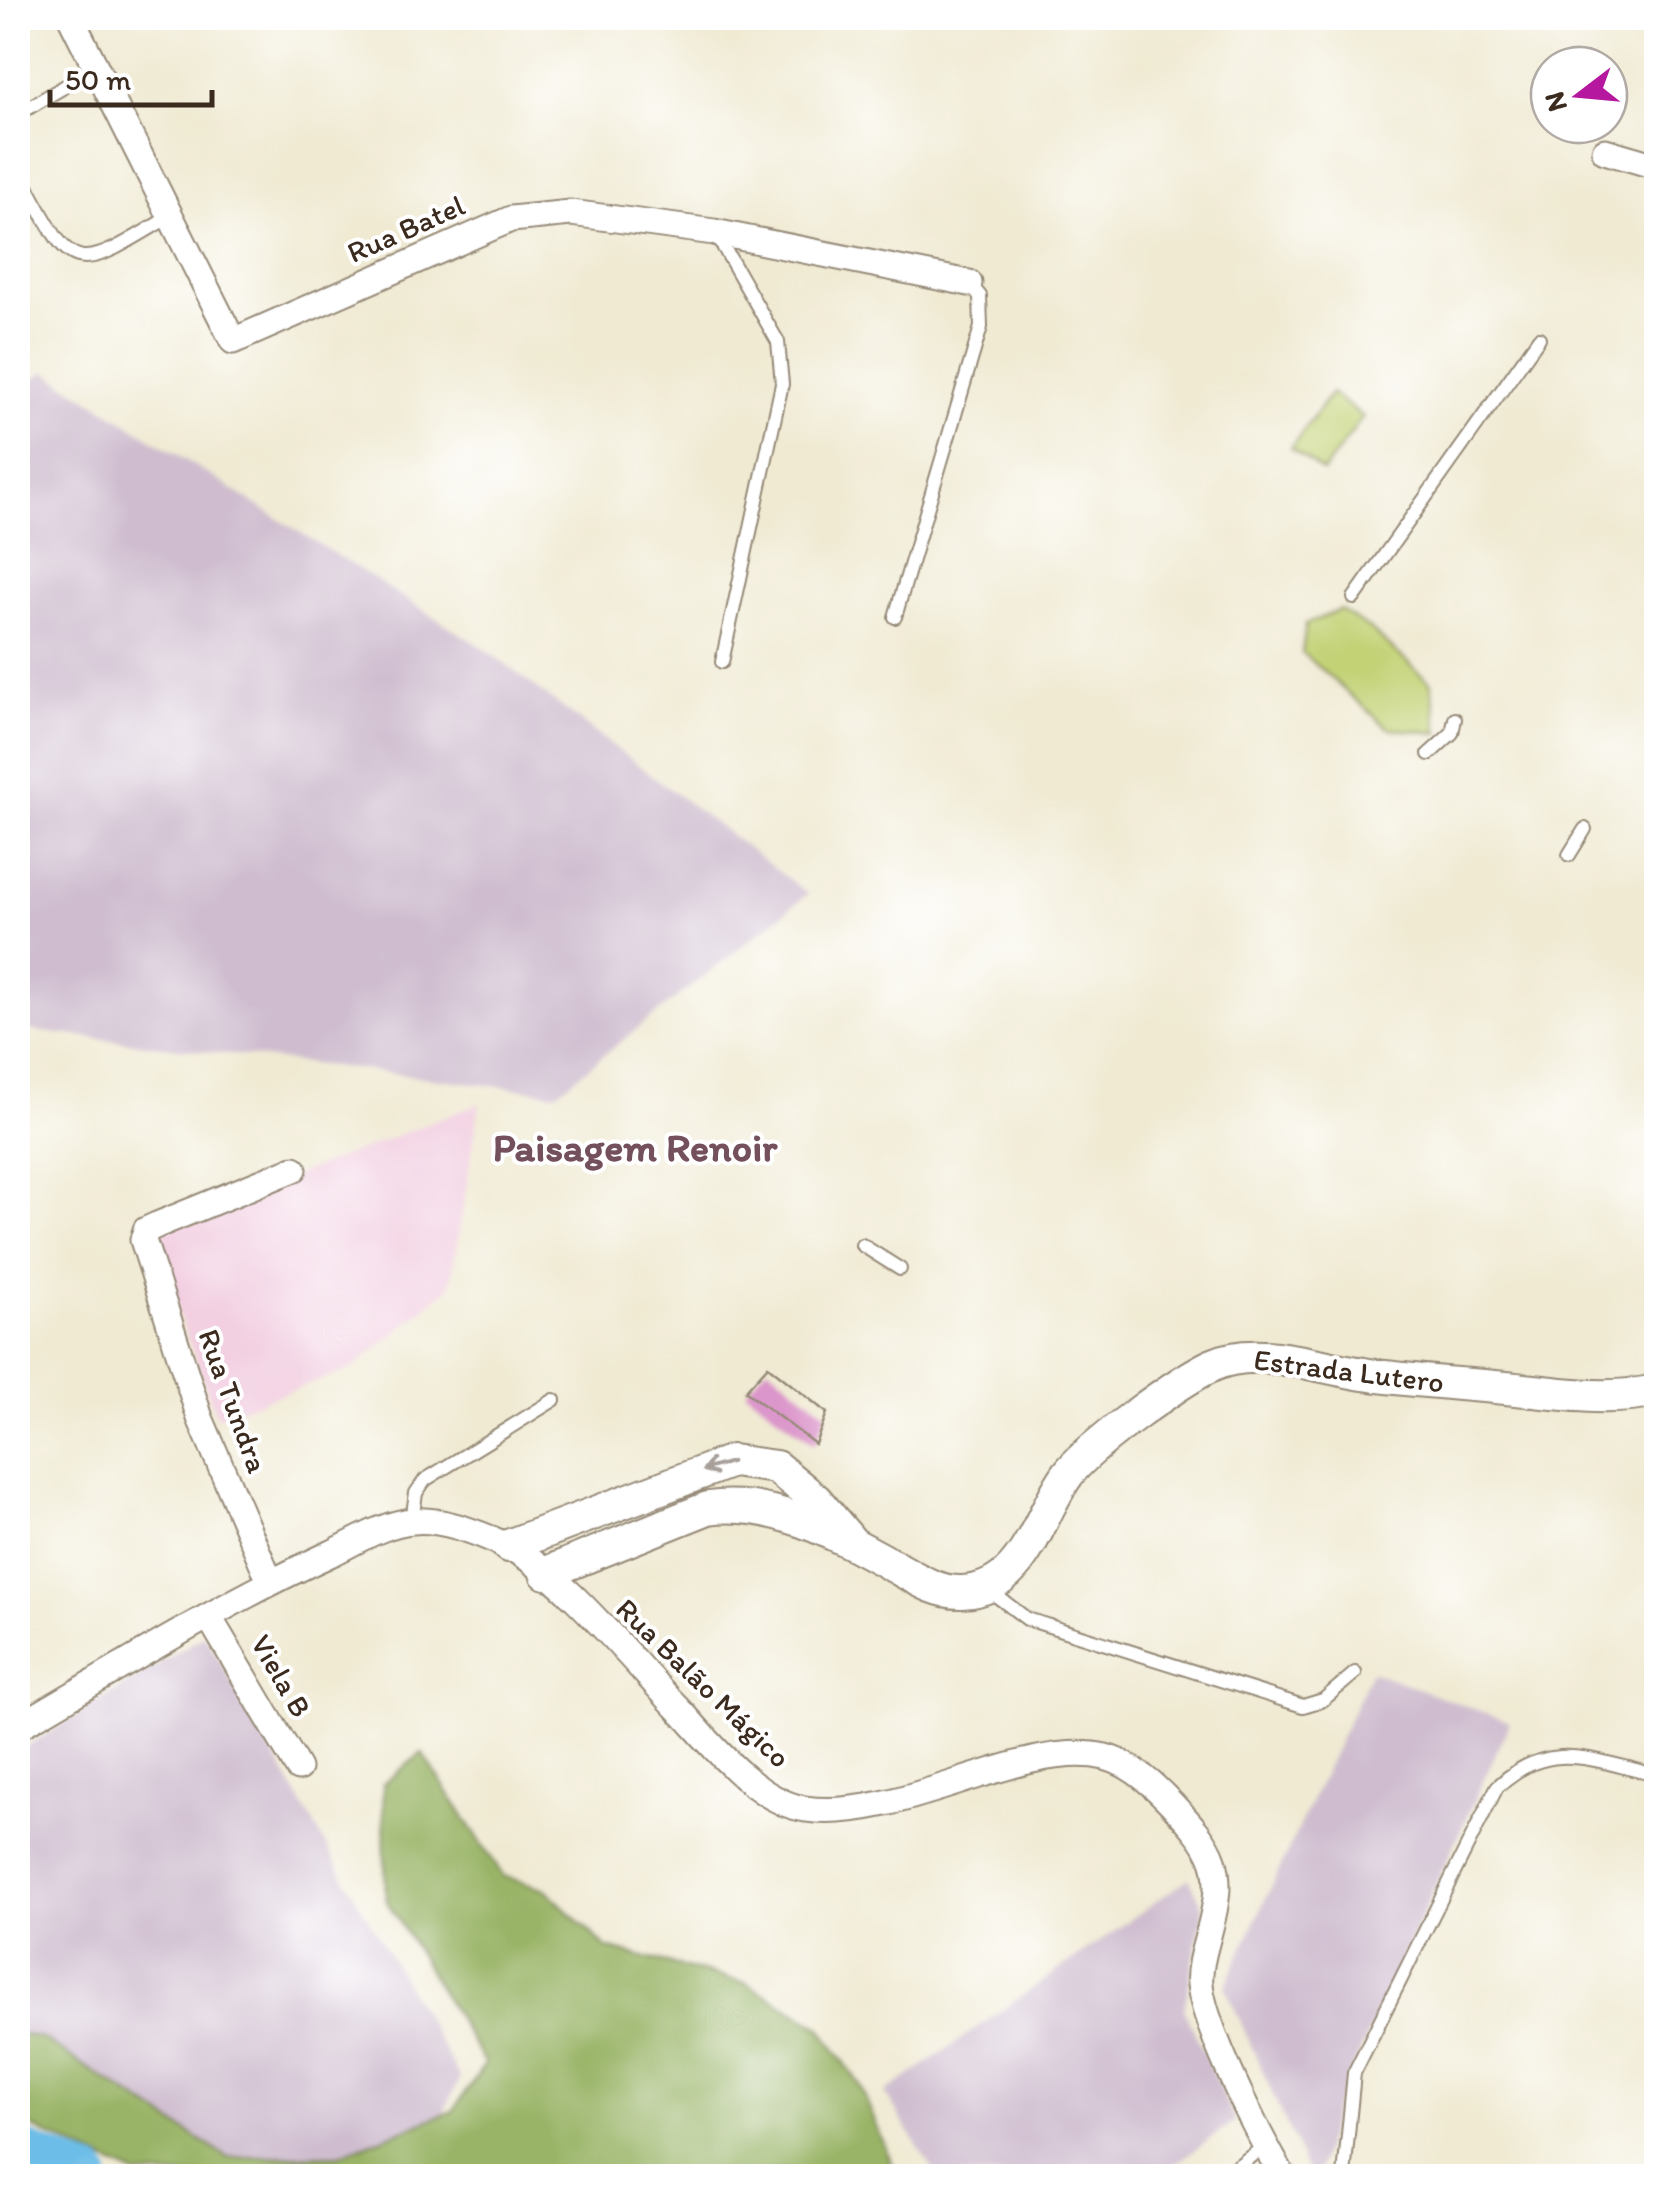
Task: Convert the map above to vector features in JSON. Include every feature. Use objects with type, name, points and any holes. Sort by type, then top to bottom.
[{"type":"street","name":"Rua Batel","points":[[71,18],[233,341],[511,219],[571,213],[714,232],[969,283]]},
{"type":"street","points":[[1605,151],[1656,166]]},
{"type":"street","name":"Rua Tundra","points":[[270,1581],[200,1418],[143,1240],[146,1230],[156,1225],[294,1169]]},
{"type":"street","name":"Estrada Lutero","points":[[984,1587],[1021,1561],[1068,1475],[1084,1457],[1213,1364],[1256,1357],[1371,1375],[1602,1398],[1656,1390]]},
{"type":"street","points":[[508,1546],[712,1466],[755,1461],[762,1486],[776,1512],[852,1542],[946,1591],[984,1587]]},
{"type":"street","points":[[546,1573],[762,1486],[816,1500],[852,1542]]},
{"type":"street","points":[[18,1727],[270,1581],[412,1520]]},
{"type":"street","name":"Rua Balão Mágico","points":[[412,1520],[437,1522],[508,1546],[546,1573],[731,1764],[773,1797],[799,1808],[830,1812],[884,1804],[1034,1762],[1073,1757],[1105,1757],[1134,1771],[1166,1798],[1207,1843],[1219,1868],[1220,1893],[1200,1982],[1206,2011],[1265,2146],[1283,2176]]},
{"type":"street","name":"Viela B","points":[[209,1616],[298,1768]]},
{"type":"lane","points":[[18,114],[96,68]]},
{"type":"lane","points":[[18,170],[59,244],[73,257],[94,260],[172,215]]},
{"type":"lane","points":[[714,232],[778,342],[782,384],[722,662]]},
{"type":"lane","points":[[895,617],[981,327],[980,296],[969,283]]},
{"type":"lane","points":[[1354,598],[1539,338]]},
{"type":"lane","points":[[1428,754],[1452,734],[1455,719]]},
{"type":"lane","points":[[1569,855],[1585,829]]},
{"type":"lane","points":[[862,1244],[900,1269]]},
{"type":"lane","points":[[412,1520],[416,1492],[425,1480],[554,1400]]},
{"type":"lane","points":[[984,1587],[1027,1619],[1303,1706],[1324,1700],[1355,1673]]},
{"type":"lane","points":[[1344,2176],[1354,2073],[1497,1788],[1519,1766],[1544,1756],[1574,1756],[1656,1774]]},
{"type":"lane","points":[[1224,2176],[1265,2146]]},
{"type":"shaded area","points":[[46,372],[485,649],[808,894],[556,1093],[18,1029],[18,386]]},
{"type":"shaded area","points":[[480,1103],[450,1287],[352,1369],[217,1417],[156,1254],[159,1229]]},
{"type":"shaded area","points":[[205,1635],[460,2078],[424,2155],[251,2176],[18,2084],[18,1752]]},
{"type":"shaded area","points":[[1371,1671],[1510,1722],[1334,2109],[1317,2176],[1309,2176],[1225,1987]]},
{"type":"shaded area","points":[[1189,1878],[1204,1908],[1184,2009],[1235,2121],[1158,2176],[936,2176],[885,2093]]},
{"type":"green space","points":[[1331,393],[1363,417],[1323,472],[1291,448]]},
{"type":"green space","points":[[1340,610],[1371,630],[1431,683],[1439,733],[1388,728],[1302,653],[1306,624]]},
{"type":"green space","points":[[422,1753],[503,1876],[546,1890],[607,1948],[746,1983],[820,2027],[860,2085],[897,2176],[138,2176],[18,2121],[18,2033],[42,2039],[228,2158],[339,2155],[453,2111],[485,2064],[386,1900],[383,1784]]},
{"type":"building","points":[[768,1366],[827,1413],[815,1444],[745,1391]]},
{"type":"waterway","points":[[18,2149],[90,2176]]},
{"type":"district","name":"Paisagem Renoir","points":[[635,1147]]}]
